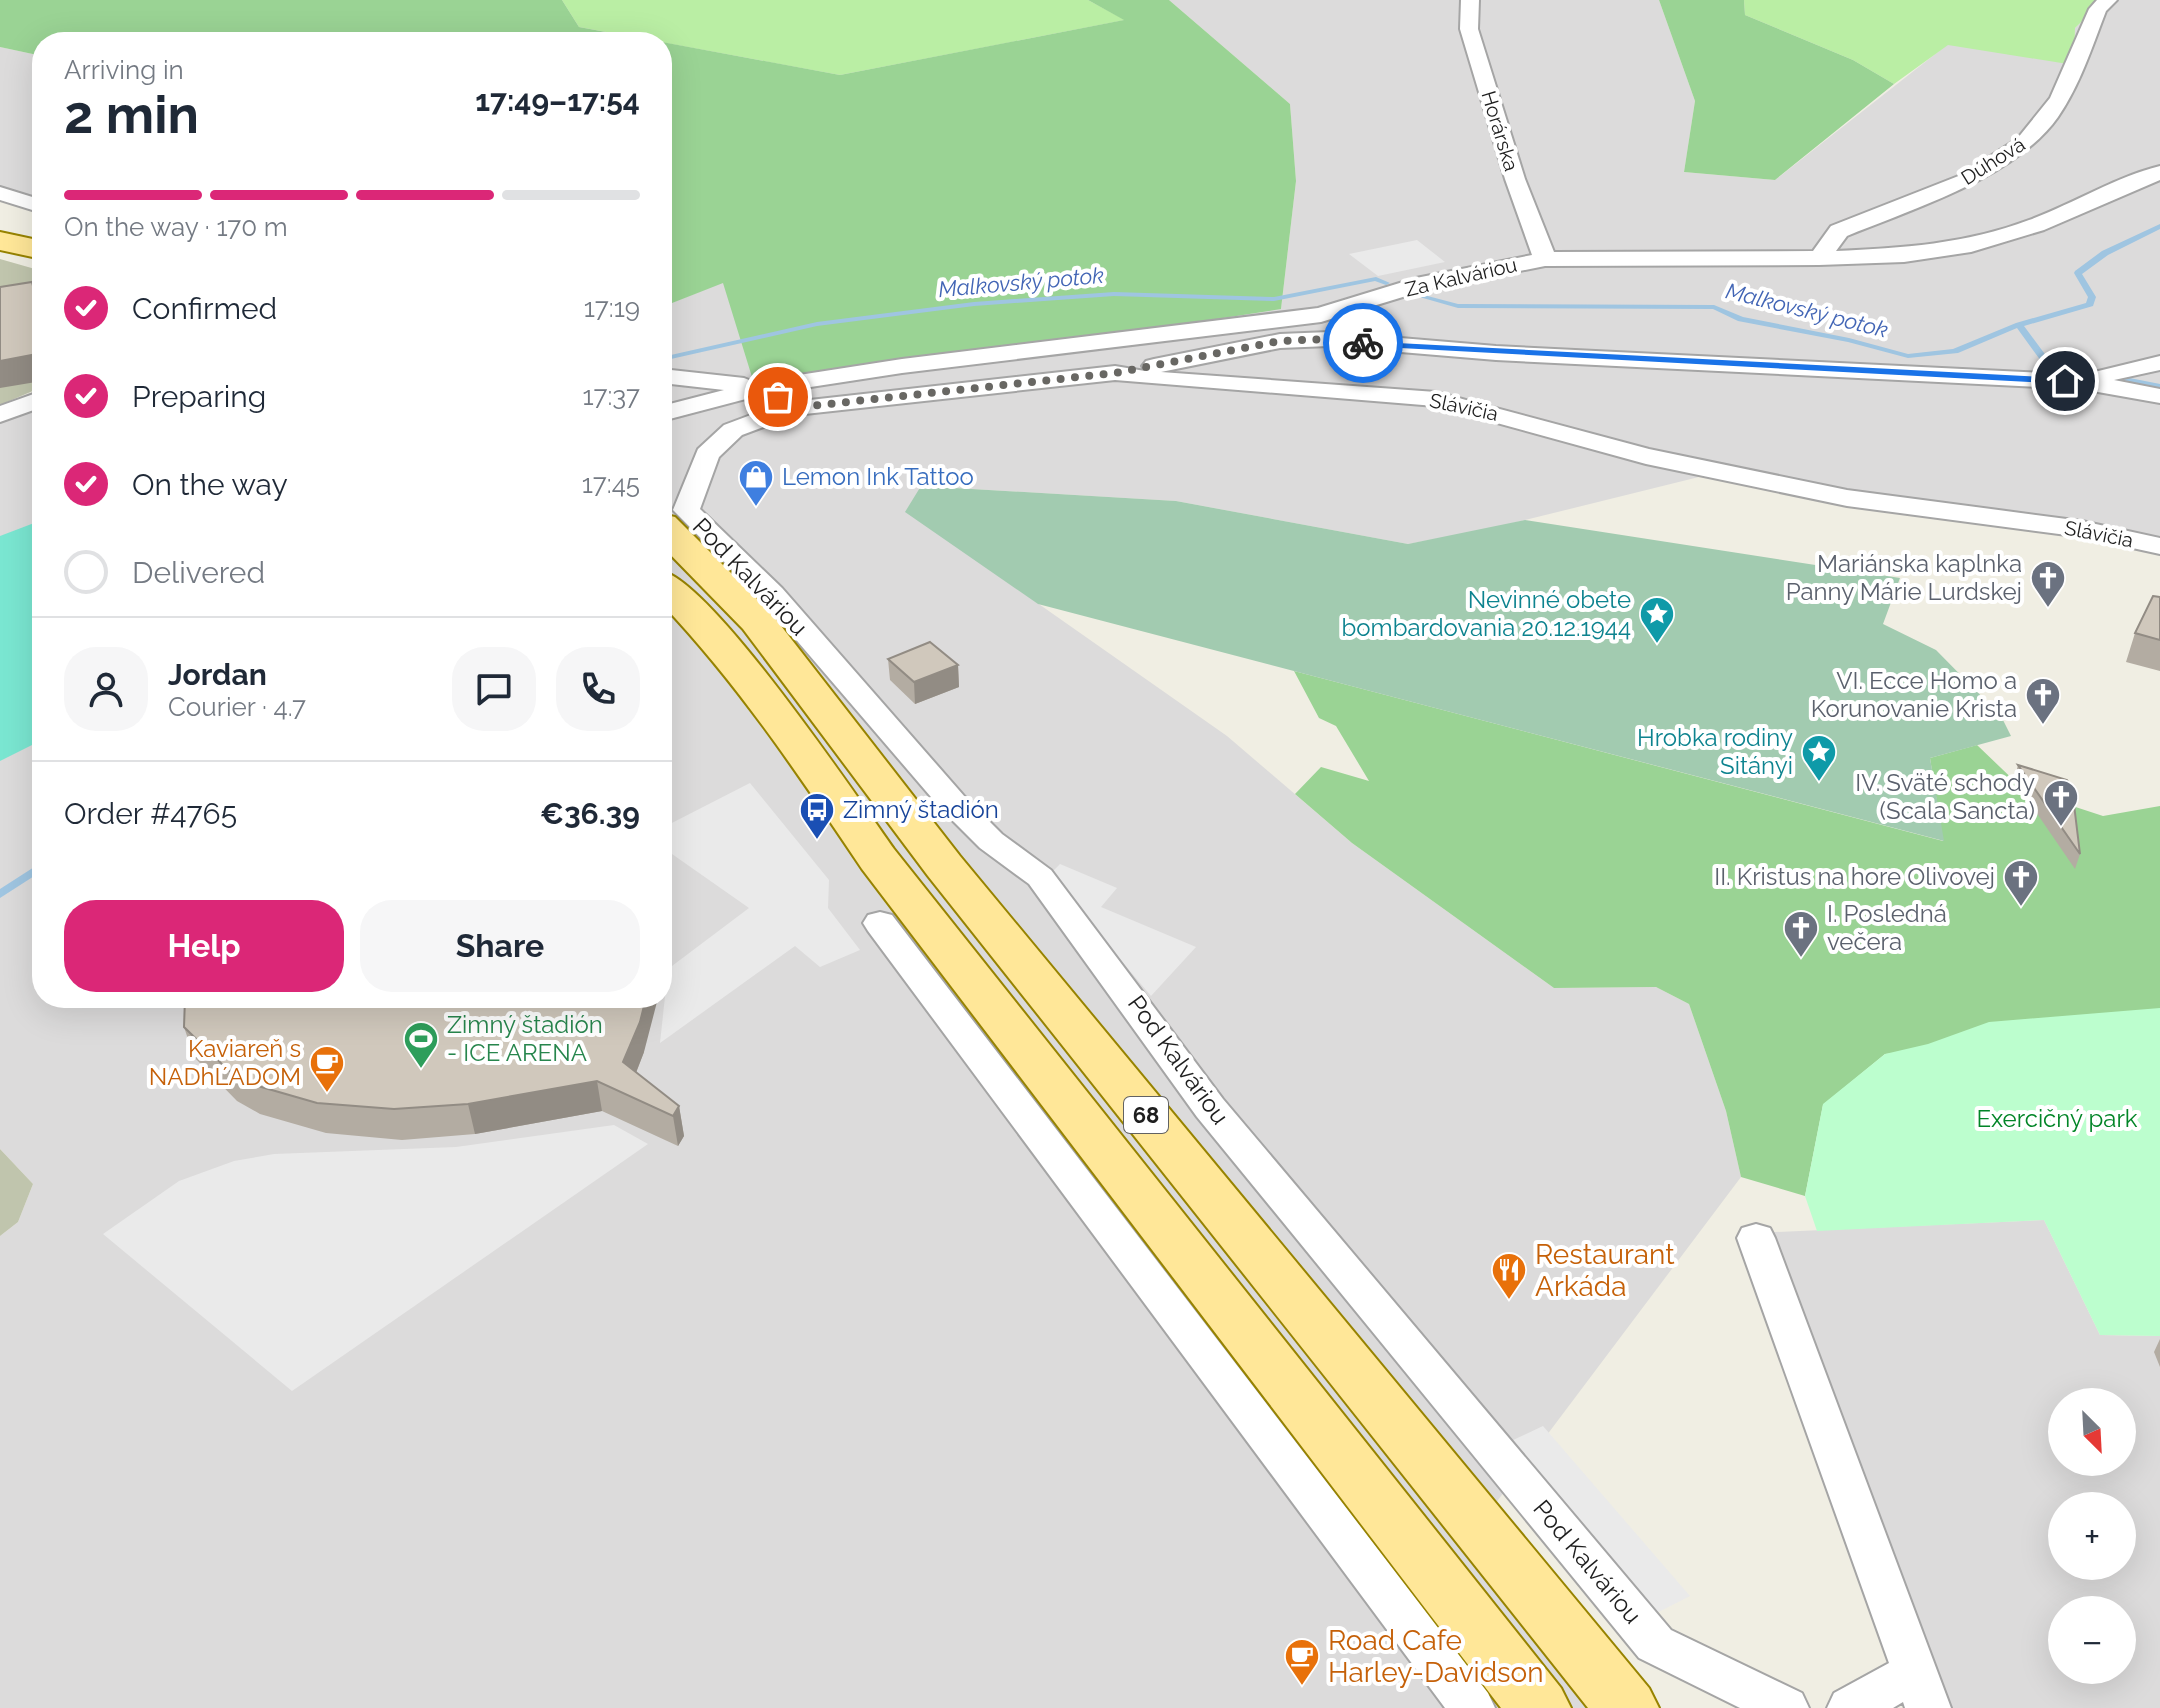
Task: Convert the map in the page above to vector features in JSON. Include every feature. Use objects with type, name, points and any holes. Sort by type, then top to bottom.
[{"type":"main road","points":[[0,220],[32,227]]},
{"type":"main road","points":[[0,241],[32,248]]},
{"type":"main road","name":"Pod Kalváriou","points":[[672,535],[757,621],[944,866],[1627,1708]]},
{"type":"main road","name":"68","points":[[672,592],[715,637],[798,743],[862,838],[1539,1708]]},
{"type":"street","name":"Horárska","points":[[1470,0],[1469,29],[1515,179],[1545,259]]},
{"type":"street","name":"Dúhová","points":[[1819,258],[1839,231],[1968,179],[1983,163],[2023,145],[2054,111],[2098,9],[2108,0]]},
{"type":"street","name":"Za Kalváriou","points":[[672,412],[778,397],[902,366],[1321,315],[1424,283],[1545,259],[1819,258],[1904,255],[1971,245],[2036,225],[2160,172]]},
{"type":"street","points":[[0,193],[32,204]]},
{"type":"street","points":[[1536,234],[1593,257]]},
{"type":"street","points":[[1321,315],[1329,339]]},
{"type":"street","points":[[1115,373],[1280,341],[1329,339],[1496,353],[2098,377],[2160,396]]},
{"type":"street","points":[[2098,377],[2160,363]]},
{"type":"street","name":"Slávičia","points":[[778,397],[1115,373],[1145,378],[1436,399],[1646,456],[1847,498],[2082,529],[2160,546]]},
{"type":"street","points":[[672,377],[778,397]]},
{"type":"street","points":[[672,411],[697,397],[699,385],[692,379]]},
{"type":"street","name":"Pod Kalváriou","points":[[778,397],[733,430],[707,454],[686,510],[772,594],[954,804],[991,841],[1040,877],[1079,925],[1210,1108],[1655,1644],[1786,1708]]},
{"type":"street","points":[[0,415],[32,402]]},
{"type":"street","points":[[880,923],[1472,1708]]},
{"type":"street","points":[[1756,1238],[1921,1691],[1850,1708]]},
{"type":"shaded area","points":[[1169,0],[1659,0],[1695,101],[1684,172],[1775,180],[1948,44],[2073,64],[2075,28],[2104,0],[2160,0],[2160,550],[1715,473],[1485,530],[1408,544],[1176,501],[922,486],[906,511],[1227,736],[1352,843],[1554,988],[1656,987],[1689,1004],[1726,1111],[1741,1177],[1489,1512],[1653,1708],[0,1708],[0,1236],[18,1222],[33,1184],[0,1149],[0,410],[32,396],[32,1008],[672,1008],[672,303],[723,282],[1281,309],[1296,181],[1290,104]]},
{"type":"shaded area","points":[[0,47],[32,54],[32,206],[0,194]]},
{"type":"shaded area","points":[[1417,240],[1445,262],[1378,276],[1349,254]]},
{"type":"shaded area","points":[[0,259],[32,268],[32,391],[0,405]]},
{"type":"shaded area","points":[[921,486],[1176,501],[1408,544],[1525,520],[1900,578],[1883,624],[1936,650],[2001,716],[2011,736],[1930,758],[1944,841],[1038,604],[905,512]]},
{"type":"shaded area","points":[[32,524],[32,745],[0,761],[0,536]]},
{"type":"shaded area","points":[[750,783],[829,880],[828,908],[860,950],[820,967],[795,946],[660,1043],[664,1008],[672,1008],[672,966],[749,908],[672,854],[672,823]]},
{"type":"shaded area","points":[[1060,864],[1117,888],[1101,907],[1196,947],[1151,996],[1049,875]]},
{"type":"shaded area","points":[[614,1125],[648,1144],[292,1391],[103,1234],[179,1181],[234,1161],[274,1154],[456,1147]]},
{"type":"shaded area","points":[[0,1149],[33,1184],[18,1222],[0,1236]]},
{"type":"shaded area","points":[[2044,1220],[2100,1335],[2160,1336],[2160,1708],[1952,1708],[1910,1621],[1754,1233]]},
{"type":"shaded area","points":[[1543,1426],[1690,1596],[1639,1622],[1496,1448]]},
{"type":"green space","points":[[0,0],[562,0],[579,27],[606,32],[32,32],[32,54],[0,47]]},
{"type":"green space","points":[[562,0],[1088,0],[1125,20],[840,75],[672,44],[672,32],[606,32],[579,27]]},
{"type":"green space","points":[[1088,0],[1169,0],[1290,104],[1296,181],[1281,309],[756,390],[723,283],[672,303],[672,44],[840,75],[1124,20]]},
{"type":"green space","points":[[1659,0],[1744,0],[1745,15],[1853,60],[1894,84],[1775,180],[1684,172],[1695,101]]},
{"type":"green space","points":[[1744,0],[2104,0],[2075,28],[2074,65],[1948,45],[1894,84],[1853,60],[1745,15]]},
{"type":"green space","points":[[1294,671],[1943,841],[1930,758],[1977,745],[2024,790],[2103,816],[2160,806],[2160,1030],[1885,1054],[1823,1105],[1805,1196],[1741,1177],[1726,1111],[1689,1004],[1656,987],[1554,988],[1352,843],[1295,794],[1321,767],[1369,781],[1336,726],[1319,718]]},
{"type":"green space","name":"Exercičný park","points":[[2160,1008],[2160,1336],[2100,1335],[2044,1220],[1817,1231],[1805,1196],[1823,1104],[1885,1054],[1928,1044],[1989,1022]]},
{"type":"building","points":[[32,282],[32,355],[0,361],[0,287]]},
{"type":"building","points":[[2153,596],[2160,597],[2160,640],[2135,633]]},
{"type":"building","points":[[930,642],[958,665],[914,682],[888,659]]},
{"type":"building","points":[[2018,765],[2067,780],[2072,788],[2080,854]]},
{"type":"building","name":"Zimný štadión - ICE ARENA","points":[[185,1008],[644,1008],[623,1062],[679,1106],[673,1116],[597,1081],[468,1104],[394,1109],[317,1103],[251,1084],[228,1070],[184,1027]]},
{"type":"waterway","points":[[2019,325],[2090,304],[2092,297],[2078,273],[2105,253],[2160,226]]},
{"type":"waterway","name":"Malkovský potok","points":[[672,357],[817,324],[974,304],[1114,294],[1274,299],[1376,279],[1386,283]]},
{"type":"waterway","name":"Malkovský potok","points":[[1420,296],[1458,306],[1714,307],[1741,319],[1849,340],[1908,356],[1955,351],[2019,325]]},
{"type":"waterway","name":"Malkovský potok","points":[[2019,325],[2044,359],[2062,367],[2160,387]]},
{"type":"waterway","name":"Malkovský potok","points":[[0,894],[32,873]]},
{"type":"way so far","points":[[778,397],[792,408],[1115,373],[1280,341],[1329,339],[1363,343]]},
{"type":"place","name":"Lemon Ink Tattoo","points":[[756,508]]},
{"type":"place","name":"Mariánska kaplnka Panny Márie Lurdskej","points":[[2048,609]]},
{"type":"place","name":"Nevinné obete bombardovania 20.12.1944","points":[[1657,645]]},
{"type":"place","name":"VI. Ecce Homo a Korunovanie Krista","points":[[2043,726]]},
{"type":"place","name":"Hrobka rodiny Sitányi","points":[[1819,783]]},
{"type":"place","name":"IV. Sväté schody (Scala Sancta)","points":[[2061,828]]},
{"type":"place","name":"Zimný štadión","points":[[817,841]]},
{"type":"place","name":"II. Kristus na hore Olivovej","points":[[2021,908]]},
{"type":"place","name":"I. Posledná večera","points":[[1801,959]]},
{"type":"place","name":"Zimný štadión - ICE ARENA","points":[[421,1070]]},
{"type":"place","name":"Kaviareň s NADhĽADOM","points":[[327,1094]]},
{"type":"place","name":"Restaurant Arkáda","points":[[1509,1301]]},
{"type":"place","name":"Road Cafe Harley-Davidson","points":[[1302,1687]]},
{"type":"route","points":[[1363,343],[1496,353],[2065,381]]}]
